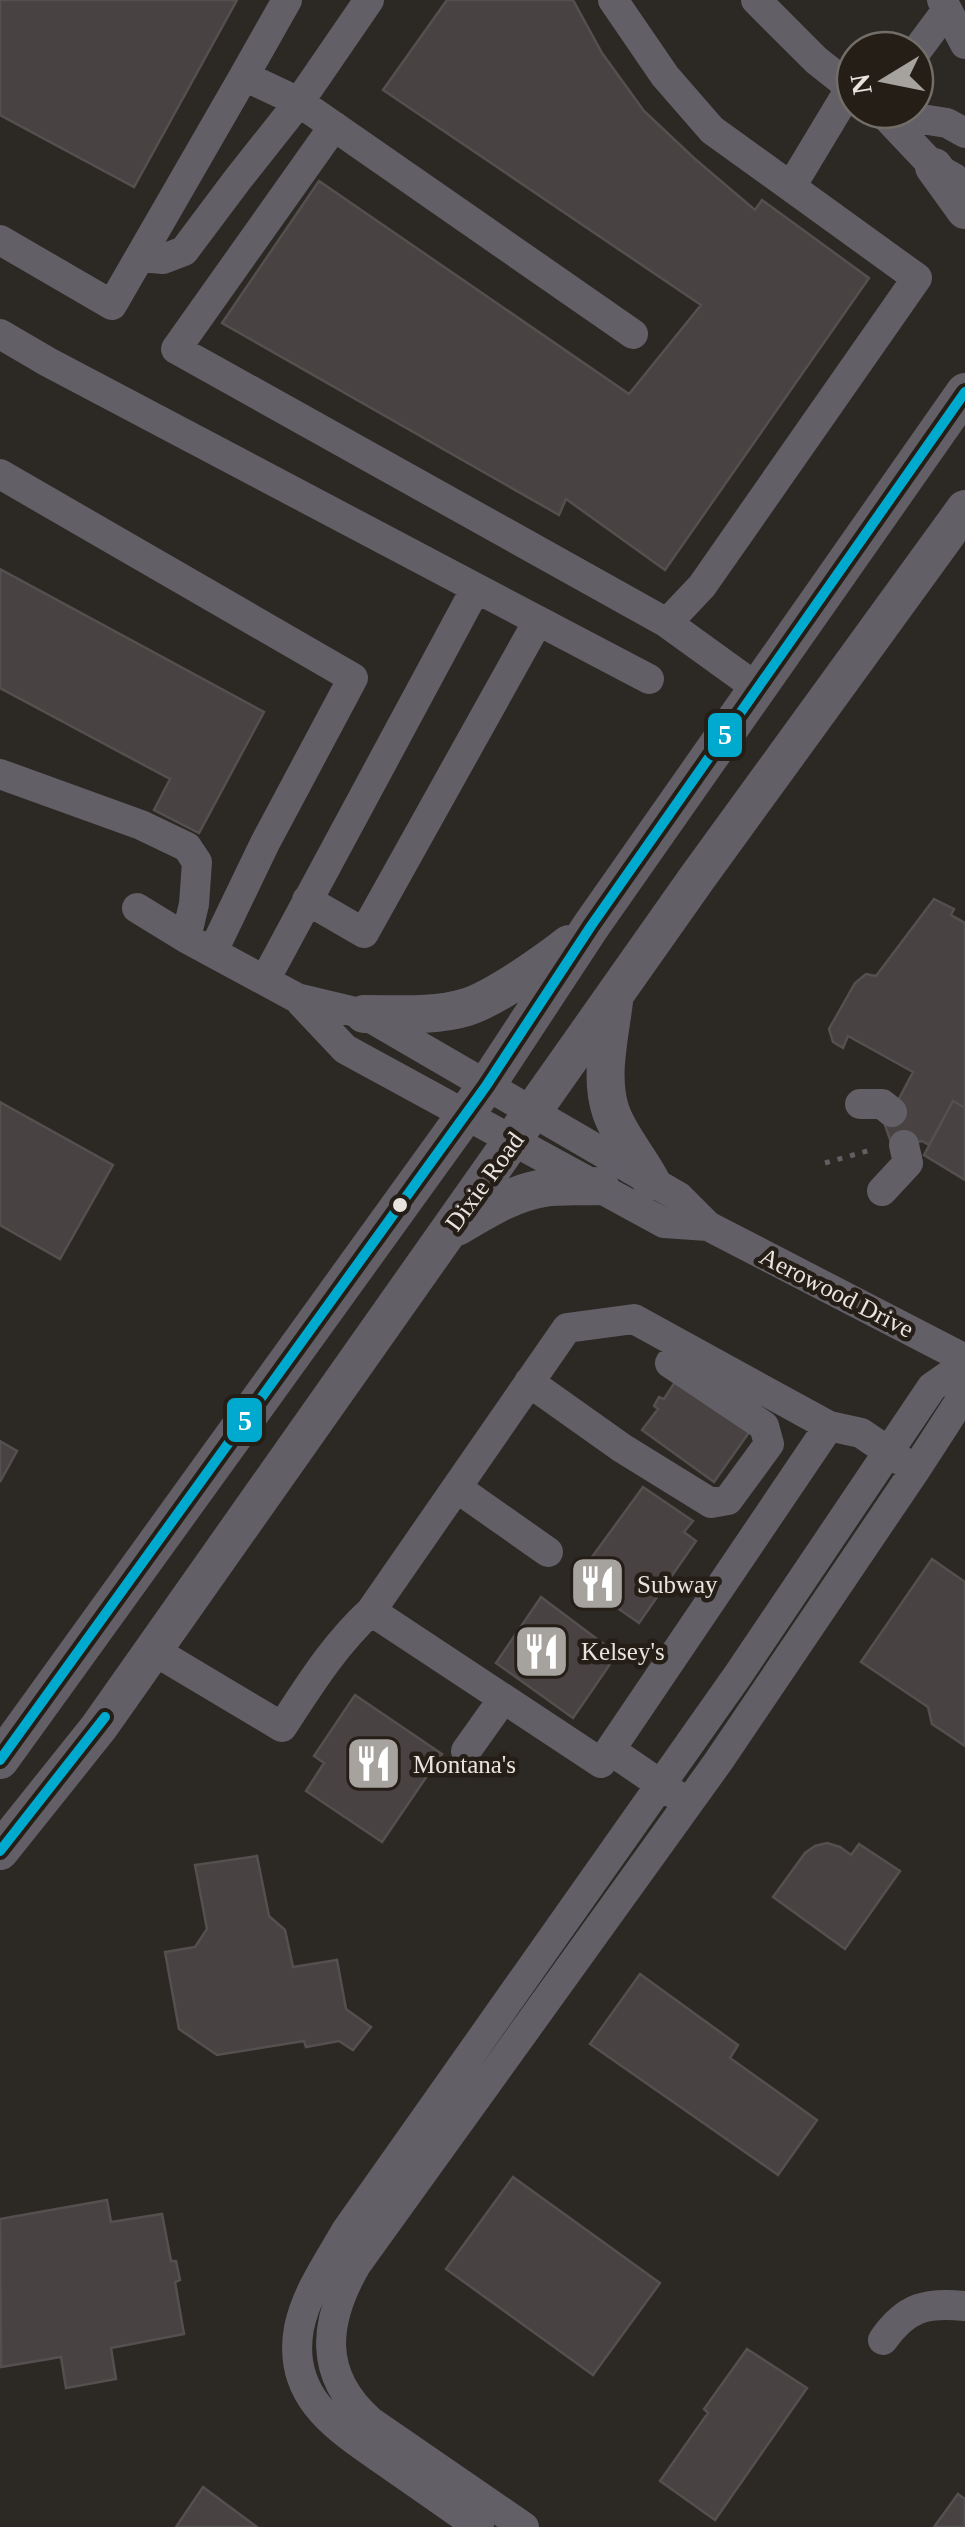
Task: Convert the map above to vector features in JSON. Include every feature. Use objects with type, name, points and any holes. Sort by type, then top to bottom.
[{"type":"main road","points":[[950,176],[965,210]]},
{"type":"main road","points":[[0,1760],[475,1100],[591,926],[965,392]]},
{"type":"main road","name":"Dixie Road","points":[[0,1851],[99,1727],[614,995],[965,509]]},
{"type":"main road","points":[[364,1014],[426,1014],[470,1006],[536,968],[591,926]]},
{"type":"main road","points":[[614,995],[604,1069],[610,1110],[651,1181]]},
{"type":"main road","points":[[446,1234],[520,1194],[544,1188],[600,1186]]},
{"type":"street","points":[[0,240],[112,305],[287,0]]},
{"type":"street","points":[[140,257],[164,259],[184,251],[299,102],[369,0]]},
{"type":"street","points":[[613,0],[665,76],[712,130],[918,278],[702,586],[667,623]]},
{"type":"street","points":[[756,0],[835,75]]},
{"type":"street","points":[[945,5],[965,44]]},
{"type":"street","points":[[930,30],[945,5]]},
{"type":"street","points":[[244,76],[299,102],[633,334]]},
{"type":"street","points":[[792,185],[835,117]]},
{"type":"street","points":[[935,121],[965,133]]},
{"type":"street","points":[[334,126],[176,349],[667,623],[758,688]]},
{"type":"street","points":[[903,130],[950,176]]},
{"type":"street","points":[[0,334],[649,679]]},
{"type":"street","points":[[0,474],[353,678],[265,843],[199,944]]},
{"type":"street","points":[[265,980],[476,588]]},
{"type":"street","points":[[308,900],[364,932],[538,622]]},
{"type":"street","points":[[0,774],[187,846],[198,862],[194,904],[199,944]]},
{"type":"street","name":"Aerowood Drive","points":[[137,908],[297,998],[364,1014],[475,1100]]},
{"type":"street","name":"Aerowood Drive","points":[[297,998],[345,1049],[475,1100],[523,1127],[651,1181],[680,1197],[708,1226],[965,1362]]},
{"type":"street","points":[[860,1104],[882,1104],[892,1112]]},
{"type":"street","name":"Aerowood Drive","points":[[523,1127],[600,1186],[664,1222],[708,1226]]},
{"type":"street","points":[[882,1191],[908,1163],[904,1145]]},
{"type":"street","points":[[153,1650],[282,1727],[328,1657],[371,1611],[567,1328],[634,1319],[829,1426],[861,1432],[916,1469]]},
{"type":"street","points":[[529,1382],[622,1448],[711,1503],[728,1500],[769,1444],[764,1426],[670,1362]]},
{"type":"street","points":[[524,2527],[370,2421],[346,2393],[333,2358],[332,2322],[357,2240],[506,2004],[738,1675],[932,1387],[965,1362]]},
{"type":"street","points":[[478,2527],[323,2415],[307,2389],[298,2359],[299,2328],[309,2299],[530,2023],[688,1804],[916,1469],[960,1401],[965,1378]]},
{"type":"street","points":[[371,1611],[601,1763],[829,1426]]},
{"type":"street","points":[[456,1488],[548,1552]]},
{"type":"street","points":[[466,1750],[502,1699]]},
{"type":"street","points":[[610,1750],[688,1804]]},
{"type":"street","points":[[506,2004],[530,2023]]},
{"type":"street","points":[[883,2340],[902,2316],[916,2308],[965,2306]]},
{"type":"path","points":[[825,1163],[874,1149]]},
{"type":"building","points":[[0,0],[237,0],[134,187],[0,115]]},
{"type":"building","points":[[447,0],[573,0],[602,53],[644,111],[695,159],[755,210],[762,200],[869,278],[665,570],[566,499],[559,515],[222,323],[319,181],[629,394],[701,305],[383,90]]},
{"type":"building","points":[[0,569],[264,712],[199,833],[154,810],[170,779],[0,688]]},
{"type":"building","points":[[934,899],[954,909],[951,915],[965,923],[965,1108],[953,1101],[929,1145],[922,1141],[893,1148],[885,1125],[913,1072],[848,1036],[843,1048],[833,1042],[829,1029],[855,983],[866,974],[876,976]]},
{"type":"building","points":[[953,1101],[965,1108],[965,1180],[924,1155]]},
{"type":"building","points":[[0,1102],[113,1165],[60,1259],[0,1225]]},
{"type":"building","points":[[677,1379],[750,1431],[714,1482],[642,1430],[658,1409],[654,1406],[659,1397],[664,1399]]},
{"type":"building","points":[[0,1441],[17,1451],[0,1482]]},
{"type":"building","points":[[643,1487],[693,1521],[684,1532],[696,1541],[639,1623],[576,1579]]},
{"type":"building","points":[[932,1559],[965,1582],[965,1746],[932,1724],[928,1707],[861,1662]]},
{"type":"building","points":[[541,1597],[617,1654],[573,1718],[496,1663]]},
{"type":"building","points":[[355,1695],[442,1754],[382,1842],[306,1791],[324,1763],[314,1756]]},
{"type":"building","points":[[827,1843],[851,1855],[859,1844],[900,1871],[845,1949],[773,1897],[805,1853]]},
{"type":"building","points":[[257,1856],[269,1916],[285,1930],[293,1967],[337,1960],[346,2009],[371,2027],[353,2050],[339,2041],[306,2047],[304,2041],[217,2055],[179,2029],[165,1952],[195,1947],[207,1929],[195,1865]]},
{"type":"building","points":[[640,1974],[738,2045],[730,2058],[817,2120],[778,2175],[590,2044]]},
{"type":"building","points":[[513,2177],[660,2283],[593,2375],[446,2269]]},
{"type":"building","points":[[107,2200],[111,2222],[162,2214],[171,2261],[176,2261],[180,2280],[175,2282],[184,2334],[111,2348],[116,2379],[66,2388],[61,2357],[1,2367],[0,2219]]},
{"type":"building","points":[[747,2349],[807,2388],[715,2520],[660,2481]]},
{"type":"building","points":[[203,2487],[257,2527],[176,2527]]},
{"type":"building","points":[[958,2494],[965,2499],[965,2527],[934,2527]]},
{"type":"transit line","name":"5","points":[[0,1760],[486,1086],[591,926],[965,392]]},
{"type":"transit line","name":"5","points":[[0,1851],[105,1717]]},
{"type":"place","name":"Subway","points":[[598,1584]]},
{"type":"place","name":"Kelsey's","points":[[542,1651]]},
{"type":"place","name":"Montana's","points":[[374,1764]]}]
